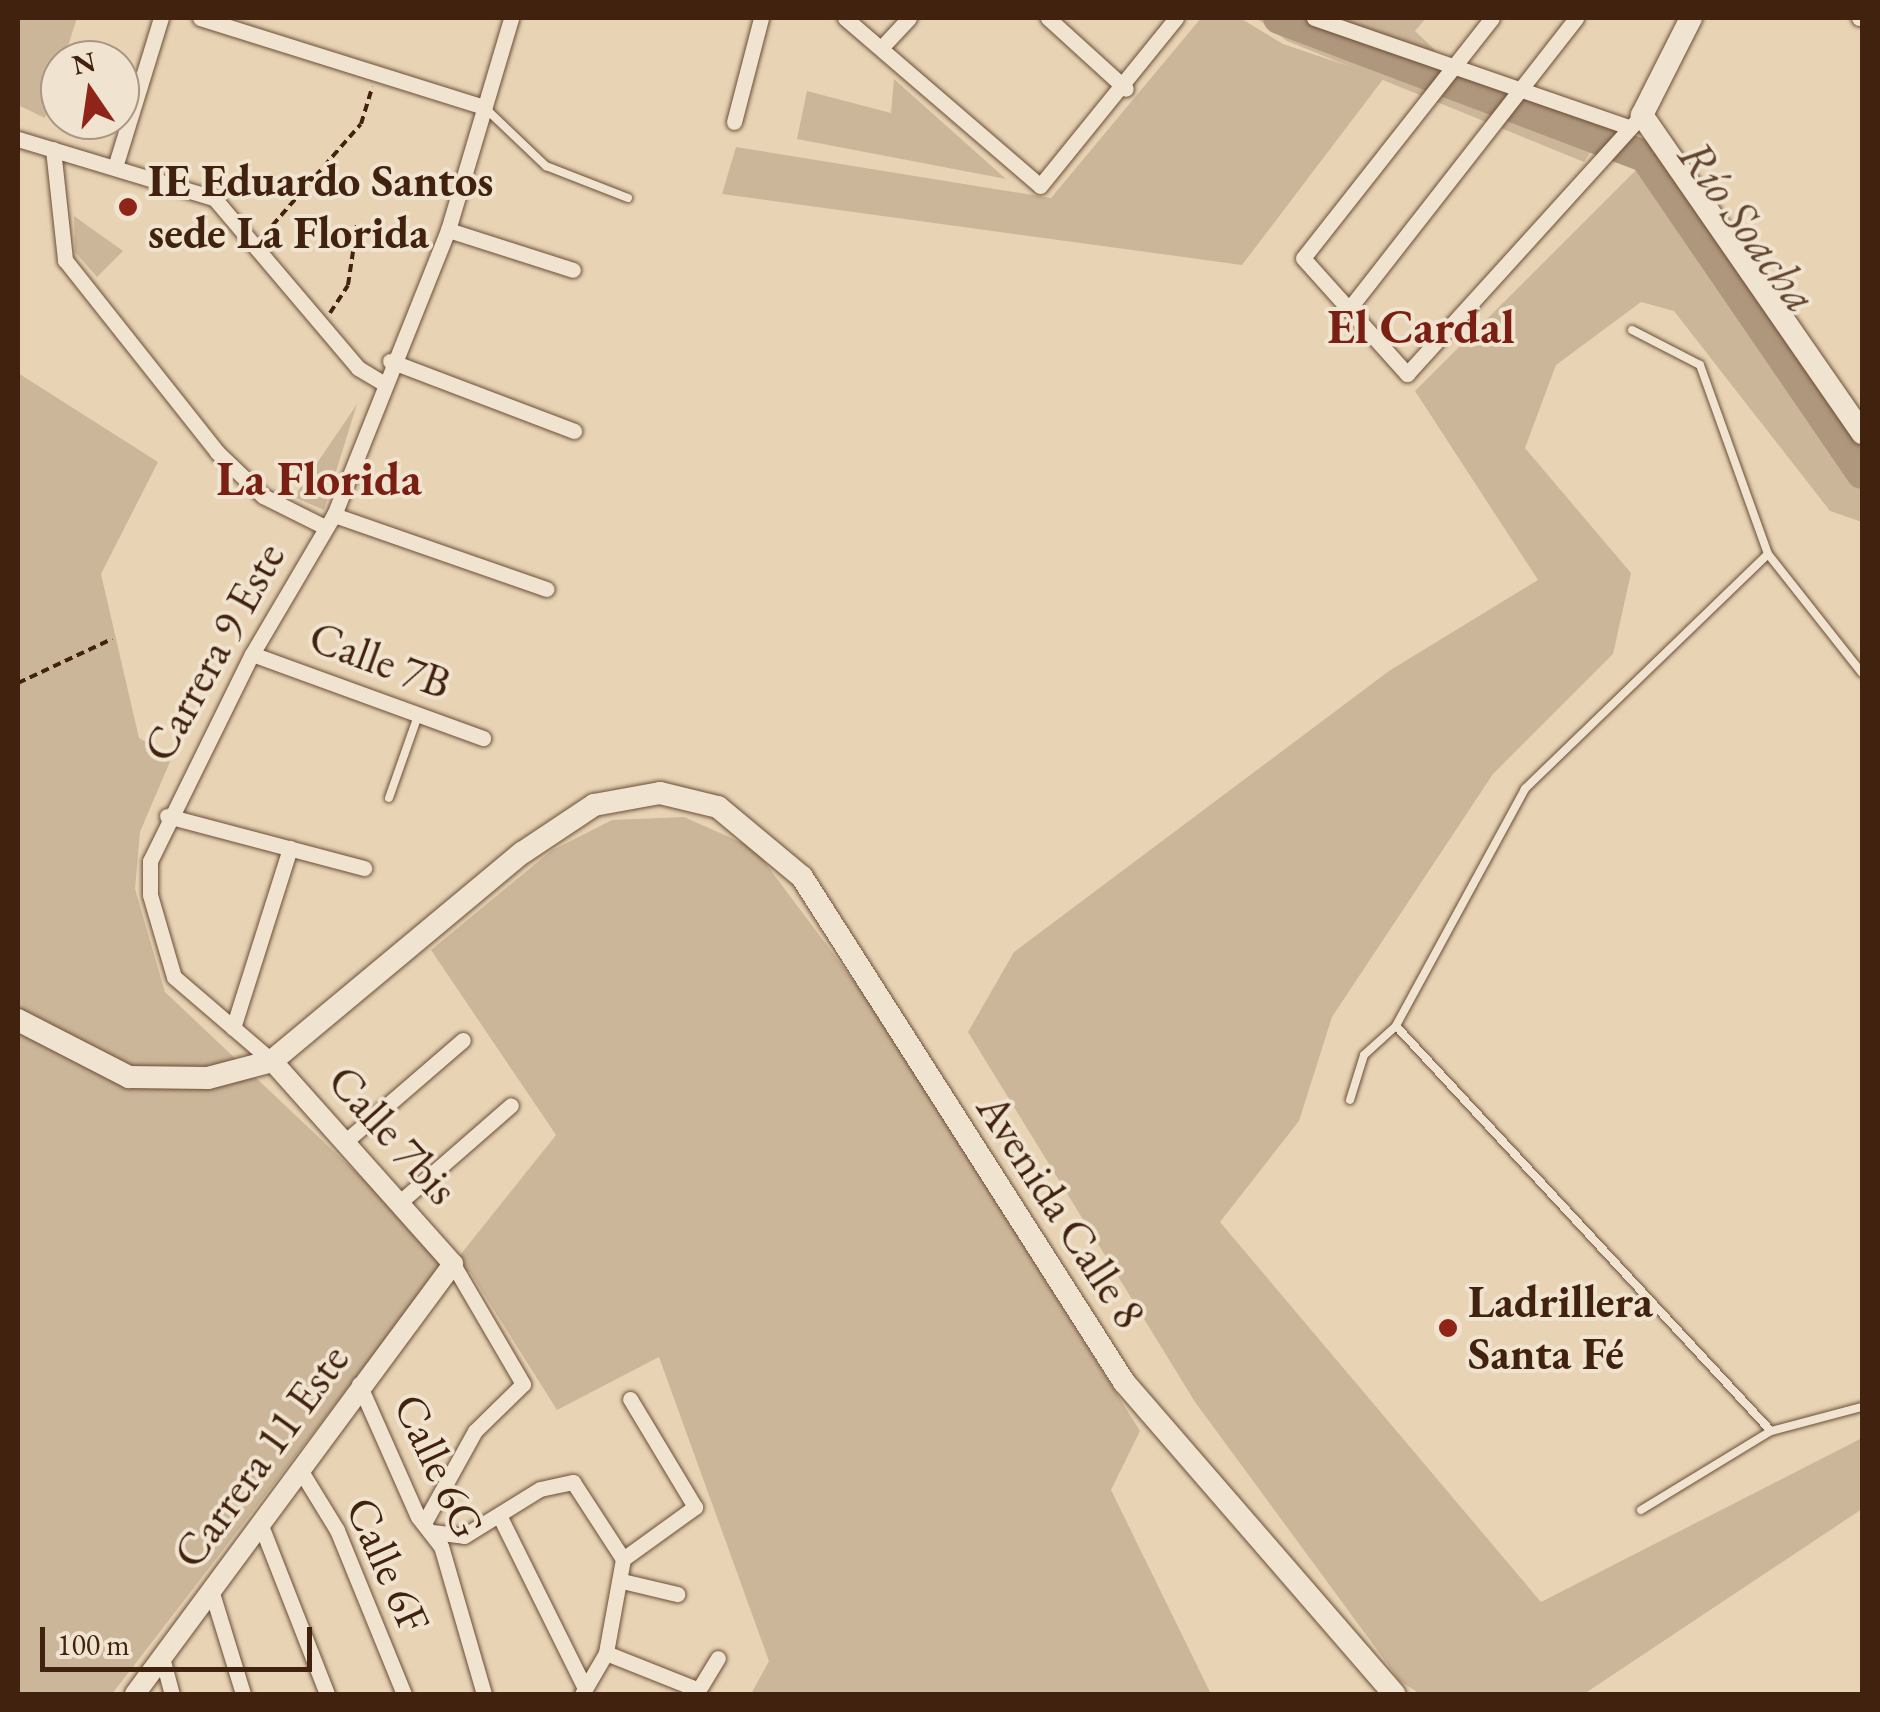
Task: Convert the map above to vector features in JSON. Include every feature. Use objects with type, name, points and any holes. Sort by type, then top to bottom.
[{"type":"main road","points":[[1691,18],[1630,127],[1862,433]]},
{"type":"main road","name":"Avenida Calle 8","points":[[272,1061],[522,853],[594,806],[660,793],[718,807],[802,877],[1124,1382],[1394,1694]]},
{"type":"main road","points":[[18,1020],[128,1077],[208,1078],[272,1061]]},
{"type":"street","points":[[116,164],[161,18]]},
{"type":"street","points":[[200,18],[484,107]]},
{"type":"street","name":"Carrera 9 Este","points":[[174,978],[150,895],[166,816],[252,654],[330,521],[381,382],[448,230],[511,18]]},
{"type":"street","points":[[734,122],[761,18]]},
{"type":"street","points":[[846,18],[1040,186],[1126,88],[1176,18]]},
{"type":"street","points":[[881,48],[909,18]]},
{"type":"street","points":[[1048,18],[1126,88]]},
{"type":"street","points":[[1314,18],[1448,72],[1514,96],[1630,127],[1406,374],[1352,306],[1303,258],[1448,72],[1492,18]]},
{"type":"street","points":[[1352,306],[1576,18]]},
{"type":"street","points":[[18,139],[116,164],[214,198],[258,242],[323,326],[381,382]]},
{"type":"street","points":[[53,149],[65,260],[217,452],[263,496],[546,589]]},
{"type":"street","points":[[448,230],[574,270]]},
{"type":"street","points":[[390,362],[574,432]]},
{"type":"street","name":"Calle 7B","points":[[252,654],[483,738]]},
{"type":"street","points":[[166,816],[364,868]]},
{"type":"street","points":[[233,1028],[290,848]]},
{"type":"street","name":"Calle 7bis","points":[[174,978],[272,1061],[347,1140],[453,1264]]},
{"type":"street","points":[[347,1140],[463,1040]]},
{"type":"street","points":[[400,1202],[511,1105]]},
{"type":"street","points":[[453,1264],[521,1374],[523,1384],[475,1431],[428,1528],[464,1536],[499,1515],[574,1482],[622,1559],[622,1581],[606,1652],[583,1691]]},
{"type":"street","name":"Carrera 11 Este","points":[[135,1694],[164,1661],[360,1384],[453,1264]]},
{"type":"street","name":"Calle 6G","points":[[360,1384],[428,1528],[484,1694]]},
{"type":"street","points":[[622,1559],[696,1507],[630,1399]]},
{"type":"street","name":"Calle 6F","points":[[299,1468],[343,1543],[404,1694]]},
{"type":"street","points":[[499,1515],[583,1691]]},
{"type":"street","points":[[260,1524],[327,1694]]},
{"type":"street","points":[[622,1581],[676,1594]]},
{"type":"street","points":[[212,1593],[243,1694]]},
{"type":"street","points":[[606,1652],[698,1692],[718,1658]]},
{"type":"street","points":[[164,1661],[172,1694]]},
{"type":"lane","points":[[484,107],[546,166],[628,198]]},
{"type":"lane","points":[[1632,330],[1700,365],[1768,554],[1859,662],[1862,673]]},
{"type":"lane","points":[[1350,1100],[1364,1056],[1396,1026],[1525,789],[1768,554]]},
{"type":"lane","points":[[390,798],[419,713]]},
{"type":"lane","points":[[1396,1026],[1771,1430]]},
{"type":"lane","points":[[1641,1510],[1771,1430],[1862,1408]]},
{"type":"path","points":[[258,242],[361,124],[376,74]]},
{"type":"path","points":[[323,326],[348,284],[357,224]]},
{"type":"path","points":[[18,684],[112,638]]},
{"type":"shaded area","points":[[18,18],[77,18],[70,40],[40,40],[40,116],[18,105]]},
{"type":"shaded area","points":[[1201,18],[1240,18],[1283,44],[1384,78],[1242,265],[722,194],[736,147],[1051,198]]},
{"type":"shaded area","points":[[1256,18],[1299,18],[1605,129],[1584,162],[1287,41]]},
{"type":"shaded area","points":[[1328,18],[1426,18],[1415,31],[1437,52]]},
{"type":"shaded area","points":[[894,79],[1006,179],[797,139],[807,91],[891,113]]},
{"type":"shaded area","points":[[1639,167],[1862,476],[1862,522],[1830,511],[1674,311],[1641,302],[1556,365],[1525,448],[1631,573],[1613,654],[1493,774],[1332,1017],[1299,1121],[1220,1222],[1541,1602],[1862,1438],[1862,1509],[1584,1694],[1420,1694],[1400,1681],[1195,1402],[968,1032],[1014,952],[1389,671],[1538,580],[1415,391]]},
{"type":"shaded area","points":[[74,216],[123,251],[97,277],[75,252]]},
{"type":"shaded area","points":[[18,373],[158,462],[101,574],[139,738],[172,757],[140,832],[135,889],[165,992],[453,1264],[556,1135],[431,950],[551,851],[612,820],[684,817],[754,848],[880,1016],[1140,1431],[1111,1490],[1211,1694],[751,1694],[769,1661],[659,1357],[557,1410],[470,1272],[441,1267],[112,1694],[18,1694]]},
{"type":"shaded area","points":[[357,404],[324,510],[294,497]]},
{"type":"waterway","name":"Río Soacha","points":[[1279,18],[1645,156],[1862,473]]},
{"type":"place","name":"IE Eduardo Santos sede La Florida","points":[[128,207]]},
{"type":"place","name":"Ladrillera Santa Fé","points":[[1448,1328]]},
{"type":"district","name":"El Cardal","points":[[1421,327]]},
{"type":"district","name":"La Florida","points":[[319,479]]}]
